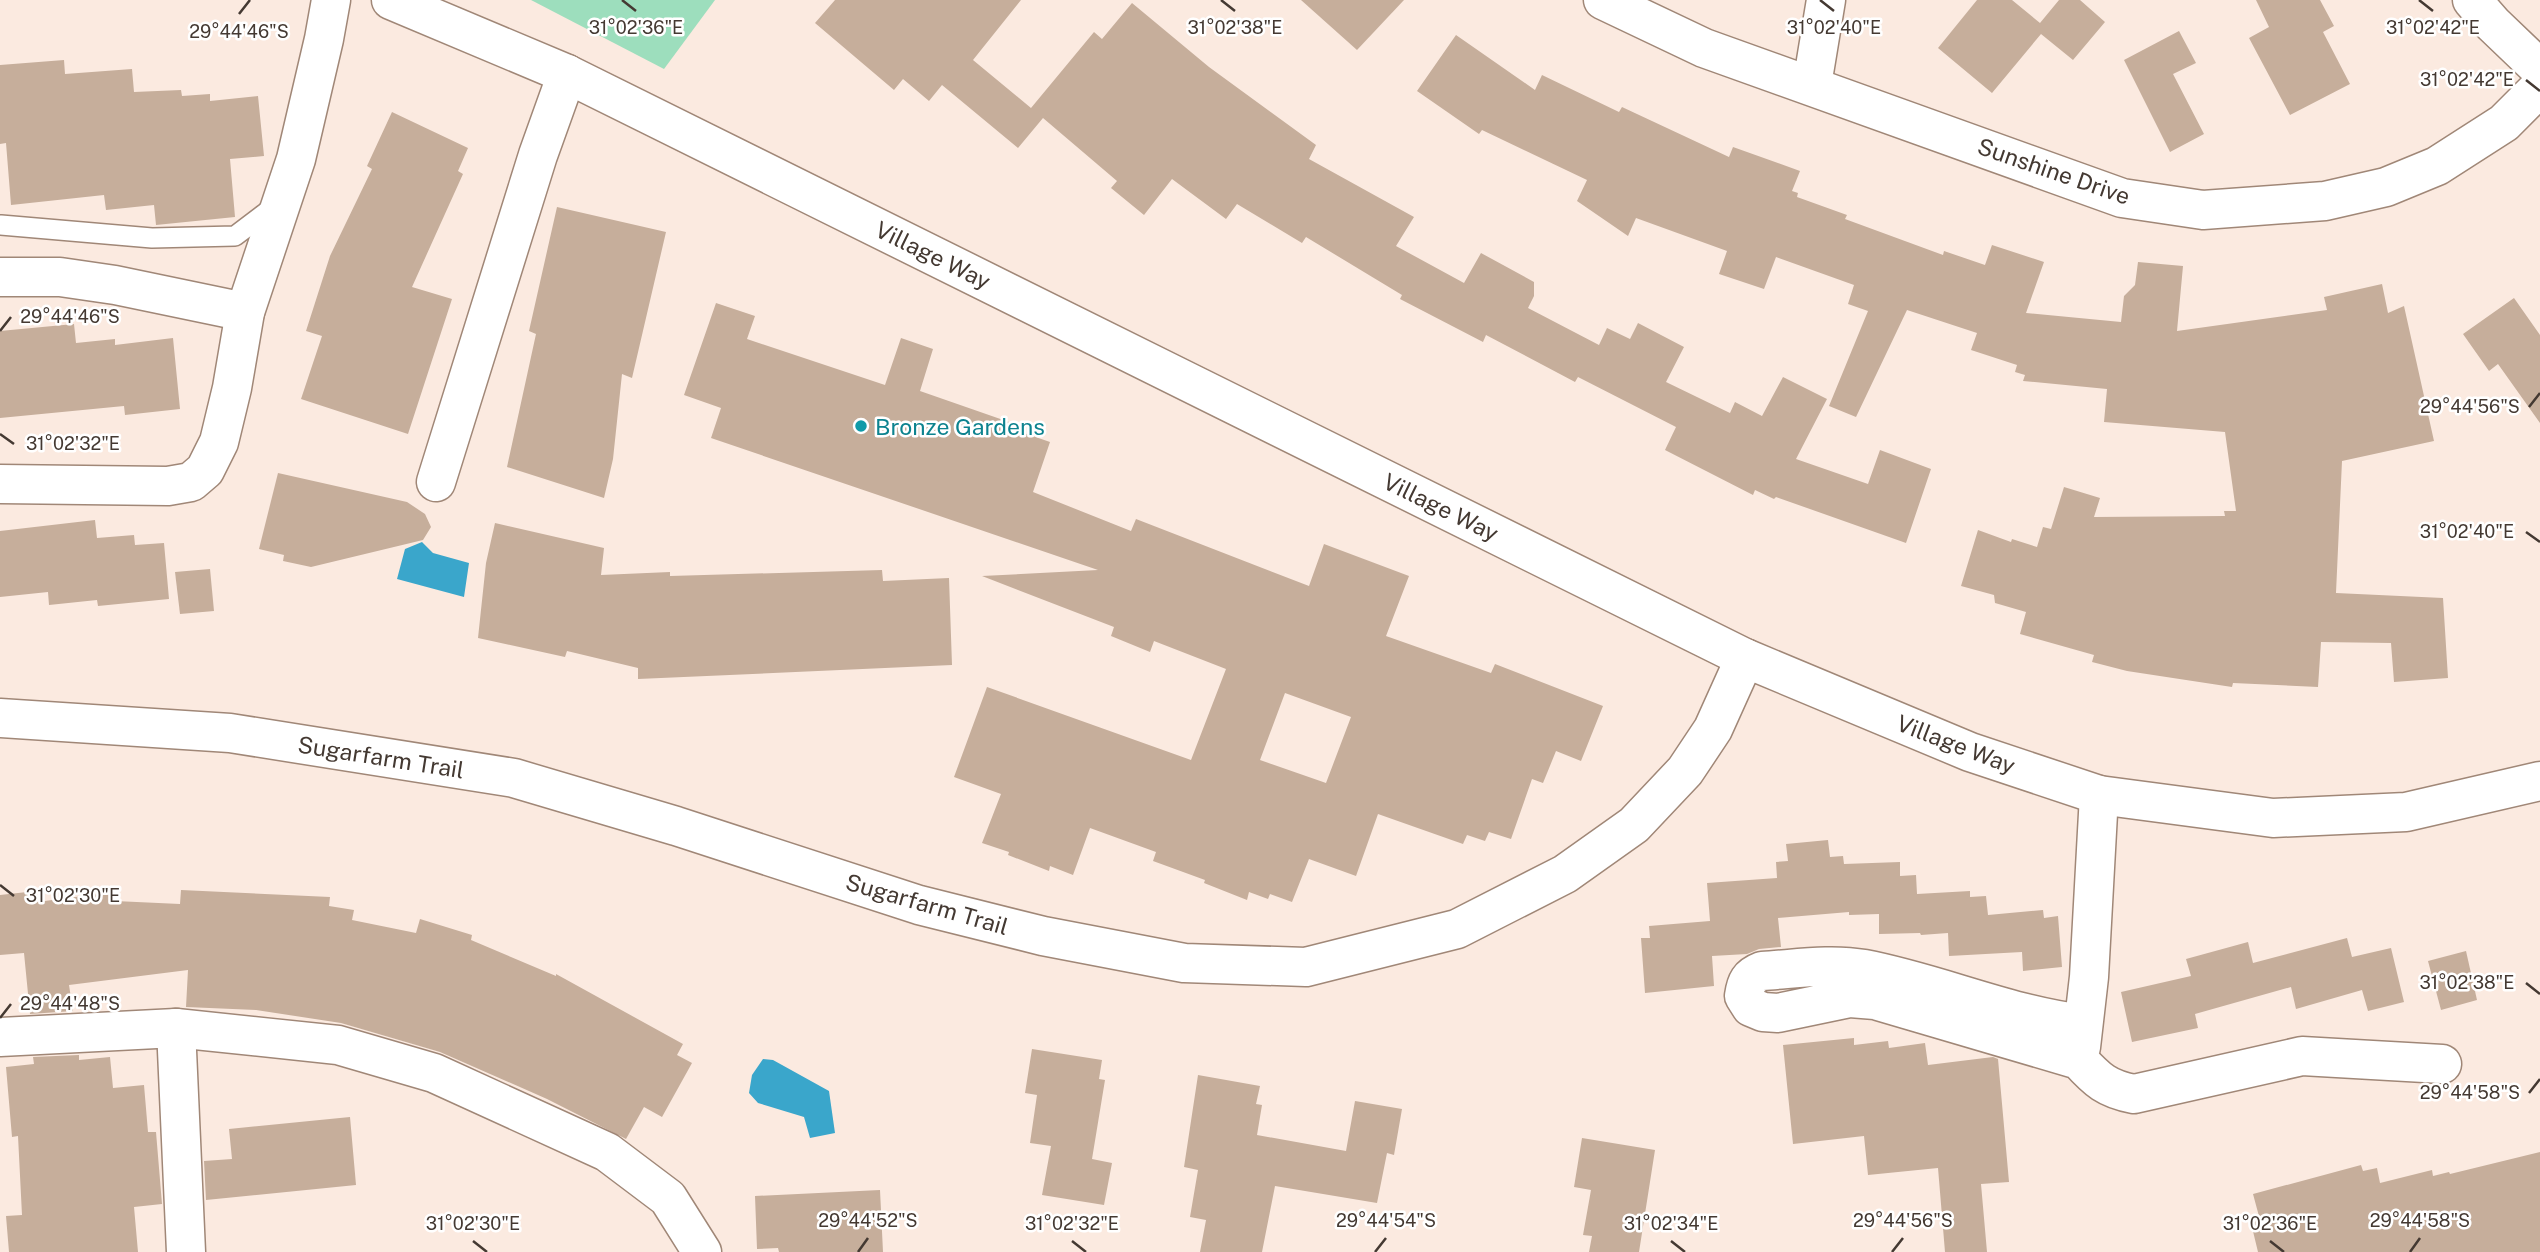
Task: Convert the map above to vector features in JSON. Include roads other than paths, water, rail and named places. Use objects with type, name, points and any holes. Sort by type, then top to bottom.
[{"type":"street","points":[[0,484],[168,486],[191,482],[205,470],[219,442],[232,388],[245,312],[296,159],[331,0]]},
{"type":"street","name":"Village Way","points":[[391,0],[566,74],[1745,658],[1970,752],[2099,795],[2273,818],[2406,812],[2540,780]]},
{"type":"street","name":"Sunshine Drive","points":[[1603,0],[1704,48],[2122,198],[2203,210],[2325,201],[2386,187],[2437,166],[2504,123],[2540,87]]},
{"type":"street","points":[[1812,85],[1826,0]]},
{"type":"street","points":[[2472,0],[2540,69]]},
{"type":"street","points":[[436,482],[566,74]]},
{"type":"street","points":[[0,277],[60,276],[245,312]]},
{"type":"street","name":"Sugarfarm Trail","points":[[0,718],[230,733],[514,778],[677,826],[919,905],[1043,936],[1184,963],[1306,967],[1457,929],[1564,874],[1634,825],[1685,771],[1713,729],[1745,658]]},
{"type":"street","points":[[2099,795],[2089,977],[2081,1042],[2097,1079],[2114,1090],[2134,1094],[2302,1056],[2442,1064]]},
{"type":"street","points":[[1842,967],[1894,976],[2024,1014],[2081,1042],[1875,1000],[1850,998],[1777,1013],[1763,1013],[1751,1007],[1744,996],[1751,976],[1762,971],[1842,967]]},
{"type":"street","points":[[176,1028],[186,1252]]},
{"type":"street","points":[[0,1037],[176,1028],[338,1045],[434,1073],[607,1152],[668,1198],[702,1252]]},
{"type":"lane","points":[[1,225],[152,237],[235,236],[283,200]]},
{"type":"water","points":[[422,542],[433,553],[469,563],[464,597],[397,579],[405,549]]},
{"type":"water","points":[[763,1059],[773,1060],[829,1091],[835,1133],[810,1138],[804,1117],[758,1103],[749,1093],[752,1075]]},
{"type":"place","name":"Bronze Gardens","points":[[861,426]]}]
